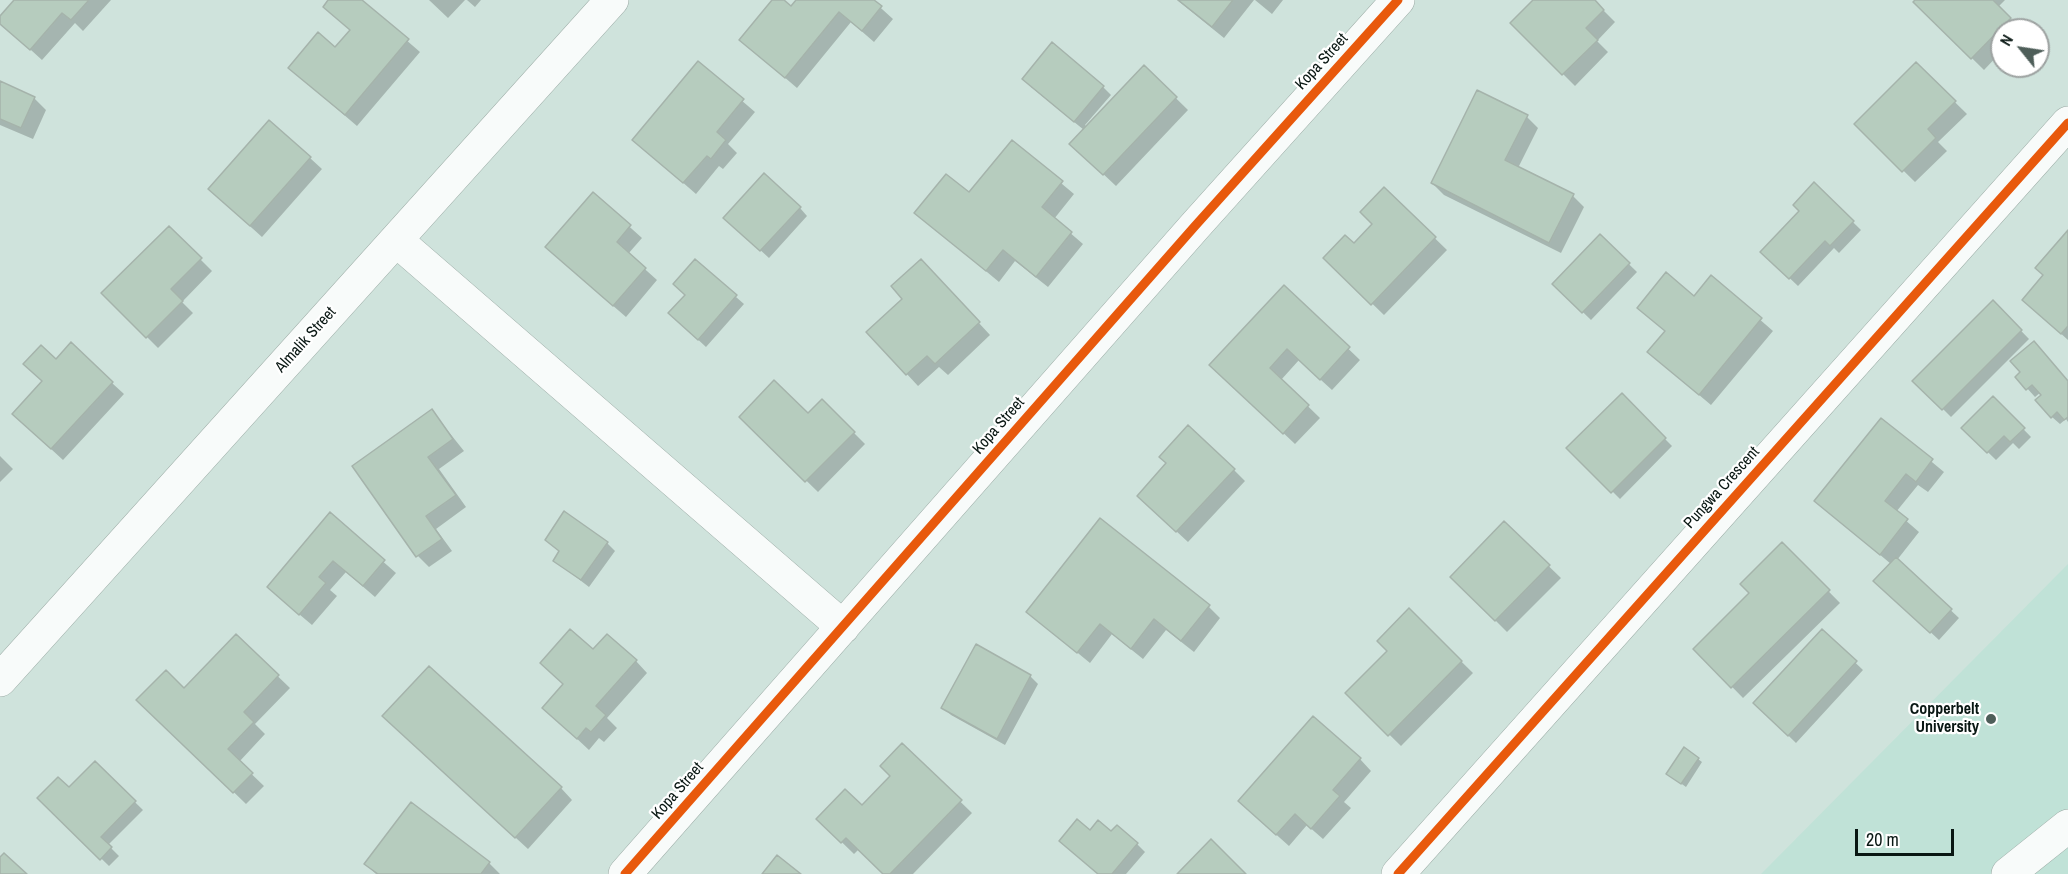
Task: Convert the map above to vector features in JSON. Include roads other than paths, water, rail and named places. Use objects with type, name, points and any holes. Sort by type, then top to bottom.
[{"type":"street","name":"Almalik Street","points":[[0,680],[612,0]]},
{"type":"street","name":"Kopa Street","points":[[626,874],[1187,234],[1398,0]]},
{"type":"street","name":"Pungwa Crescent","points":[[1398,874],[2068,123]]},
{"type":"street","points":[[396,240],[843,627]]},
{"type":"street","points":[[2008,874],[2068,826]]},
{"type":"place","name":"Copperbelt University","points":[[1991,719]]}]
